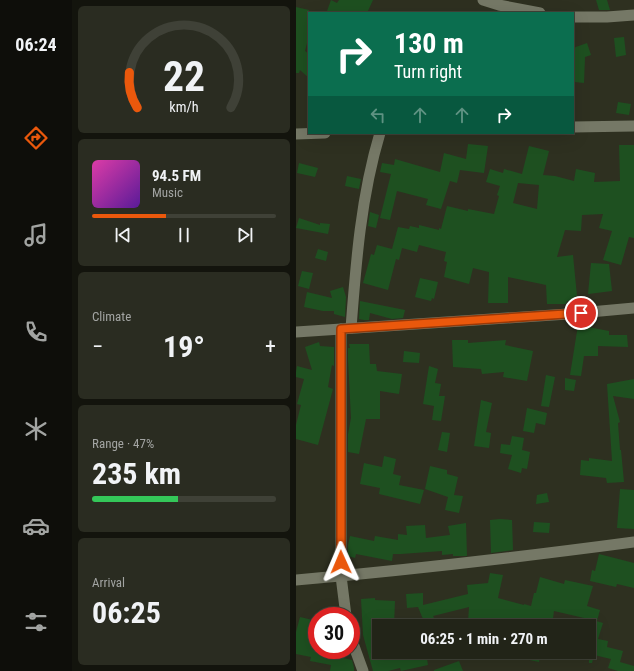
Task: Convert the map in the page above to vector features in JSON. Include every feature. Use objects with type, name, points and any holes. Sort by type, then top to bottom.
[{"type":"street","points":[[483,0],[535,12]]},
{"type":"street","points":[[574,17],[634,15]]},
{"type":"street","points":[[574,127],[634,126]]},
{"type":"street","points":[[296,134],[308,134]]},
{"type":"street","points":[[345,607],[342,576],[346,328],[364,203],[372,161],[380,134]]},
{"type":"street","points":[[296,332],[568,314],[634,308]]},
{"type":"street","points":[[296,580],[486,561],[634,542]]},
{"type":"street","points":[[359,659],[363,671]]},
{"type":"building","points":[[331,0],[337,3],[339,0],[373,0],[367,12],[327,11]]},
{"type":"building","points":[[596,0],[607,0],[610,10],[599,10]]},
{"type":"building","points":[[296,7],[309,10],[309,12],[308,39],[305,51],[308,53],[308,77],[300,70],[299,73],[296,73]]},
{"type":"building","points":[[624,37],[626,55],[616,57],[614,38]]},
{"type":"building","points":[[587,43],[591,55],[585,57],[584,83],[575,82],[574,48]]},
{"type":"building","points":[[618,102],[631,104],[629,115],[616,113]]},
{"type":"building","points":[[468,144],[488,146],[484,173],[460,170],[457,183],[450,181],[441,209],[426,205],[428,199],[397,191],[390,220],[380,218],[391,174],[380,172],[382,163],[394,165],[395,159],[440,172],[444,153],[466,159]]},
{"type":"building","points":[[619,145],[634,145],[634,238],[629,237],[621,265],[603,260],[612,231],[599,228],[603,214],[582,215],[581,231],[565,230],[557,257],[573,255],[577,296],[575,296],[575,302],[567,301],[566,304],[547,304],[546,285],[508,277],[508,303],[488,303],[489,272],[473,268],[469,284],[444,277],[447,262],[444,261],[446,252],[419,245],[417,252],[402,248],[399,260],[396,259],[388,290],[363,283],[371,254],[374,255],[377,245],[392,249],[398,227],[409,229],[410,226],[419,228],[419,225],[439,230],[439,228],[441,229],[447,206],[468,211],[468,209],[494,214],[500,186],[486,182],[490,169],[503,173],[504,169],[522,174],[529,146],[549,151],[543,175],[555,176],[574,181],[576,169],[595,173],[594,182],[620,181]],"holes":[[[518,183],[539,185],[537,209],[513,203]]]},
{"type":"building","points":[[299,163],[318,168],[315,177],[297,173]]},
{"type":"building","points":[[347,176],[361,179],[359,189],[345,186]]},
{"type":"building","points":[[370,212],[379,215],[376,228],[368,226]]},
{"type":"building","points":[[299,218],[320,225],[320,223],[330,224],[328,234],[296,228]]},
{"type":"building","points":[[318,249],[328,252],[326,261],[315,258]]},
{"type":"building","points":[[591,263],[609,264],[612,291],[588,294]]},
{"type":"building","points":[[302,271],[313,273],[309,289],[298,286]]},
{"type":"building","points":[[420,278],[438,282],[434,299],[432,298],[431,301],[415,297]]},
{"type":"building","points":[[343,287],[346,297],[345,317],[334,314],[334,311],[323,311],[304,307],[307,292],[332,298],[330,291]]},
{"type":"building","points":[[360,301],[405,310],[403,318],[392,319],[370,313],[369,320],[359,319]]},
{"type":"building","points":[[578,325],[609,331],[609,335],[627,335],[628,347],[598,346],[598,356],[584,356],[581,376],[570,375]]},
{"type":"building","points":[[452,340],[468,340],[468,343],[506,340],[505,345],[533,351],[527,381],[503,377],[504,372],[482,374],[481,369],[453,367]]},
{"type":"building","points":[[319,342],[320,346],[334,347],[334,366],[332,365],[328,387],[333,389],[318,445],[296,439],[296,425],[301,405],[297,404],[304,379],[296,377],[296,372],[297,366],[312,370],[305,347]]},
{"type":"building","points":[[349,344],[369,344],[370,364],[376,364],[377,371],[402,374],[399,394],[380,391],[380,419],[366,419],[359,454],[348,452],[348,434],[351,418],[348,360],[348,348],[350,348]]},
{"type":"building","points":[[404,351],[420,353],[419,363],[403,362]]},
{"type":"building","points":[[429,366],[438,369],[435,383],[441,384],[439,396],[445,396],[441,421],[432,420],[434,406],[423,404]]},
{"type":"building","points":[[546,375],[555,377],[549,407],[541,406]]},
{"type":"building","points":[[565,378],[576,380],[574,391],[565,390]]},
{"type":"building","points":[[634,379],[634,399],[613,396],[620,422],[618,423],[624,482],[607,483],[606,478],[580,475],[581,460],[589,461],[589,458],[612,461],[607,384]]},
{"type":"building","points":[[481,400],[492,403],[486,432],[491,433],[489,448],[474,446]]},
{"type":"building","points":[[527,408],[547,413],[545,425],[536,423],[534,433],[523,431]]},
{"type":"building","points":[[442,432],[450,433],[447,452],[438,450]]},
{"type":"building","points":[[512,436],[524,438],[522,450],[530,452],[527,469],[522,468],[521,473],[508,469],[512,455],[500,453],[501,444],[510,445]]},
{"type":"building","points":[[384,456],[396,459],[393,474],[401,476],[399,485],[424,490],[420,504],[379,494],[380,488],[360,484],[364,463],[382,467]]},
{"type":"building","points":[[430,466],[447,470],[447,474],[458,477],[454,495],[463,496],[459,513],[445,510],[448,497],[425,489]]},
{"type":"building","points":[[620,489],[634,490],[634,529],[617,528]]},
{"type":"building","points":[[547,493],[549,502],[536,504],[537,495]]},
{"type":"building","points":[[490,520],[512,520],[513,550],[491,553]]},
{"type":"building","points":[[534,522],[550,523],[549,533],[533,532]]},
{"type":"building","points":[[466,523],[467,556],[453,556],[453,554],[442,555],[442,551],[393,554],[392,561],[356,554],[355,558],[348,556],[350,536],[374,541],[375,536],[398,540],[398,534],[407,535],[406,526],[425,525],[426,538],[450,535],[448,526]]},
{"type":"building","points":[[599,554],[634,563],[634,588],[617,584],[616,587],[590,581],[592,570],[595,571]]},
{"type":"building","points":[[490,573],[503,575],[498,598],[531,606],[540,577],[564,584],[565,580],[593,586],[587,606],[600,610],[597,621],[596,619],[588,619],[554,611],[553,619],[468,619],[469,607],[433,616],[434,619],[423,619],[418,607],[407,608],[406,594],[423,593],[423,605],[468,594],[467,585],[488,583]]},
{"type":"building","points":[[375,598],[375,600],[395,601],[394,619],[372,619],[372,659],[427,659],[428,665],[401,671],[400,668],[388,671],[373,671],[363,635],[361,599]]},
{"type":"building","points":[[300,617],[308,619],[308,656],[296,654],[296,632]]},
{"type":"building","points":[[596,621],[603,623],[598,639],[608,641],[607,647],[623,651],[620,662],[634,666],[634,671],[618,671],[608,668],[611,659],[596,655]]},
{"type":"building","points":[[310,659],[352,660],[354,671],[330,671],[331,665],[310,661]]},
{"type":"building","points":[[525,659],[540,659],[539,662]]},
{"type":"building","points":[[589,659],[593,659],[592,663],[589,663]]},
{"type":"building","points":[[459,661],[463,671],[434,671],[434,670]]},
{"type":"route","points":[[341,562],[341,329],[581,313]]}]
